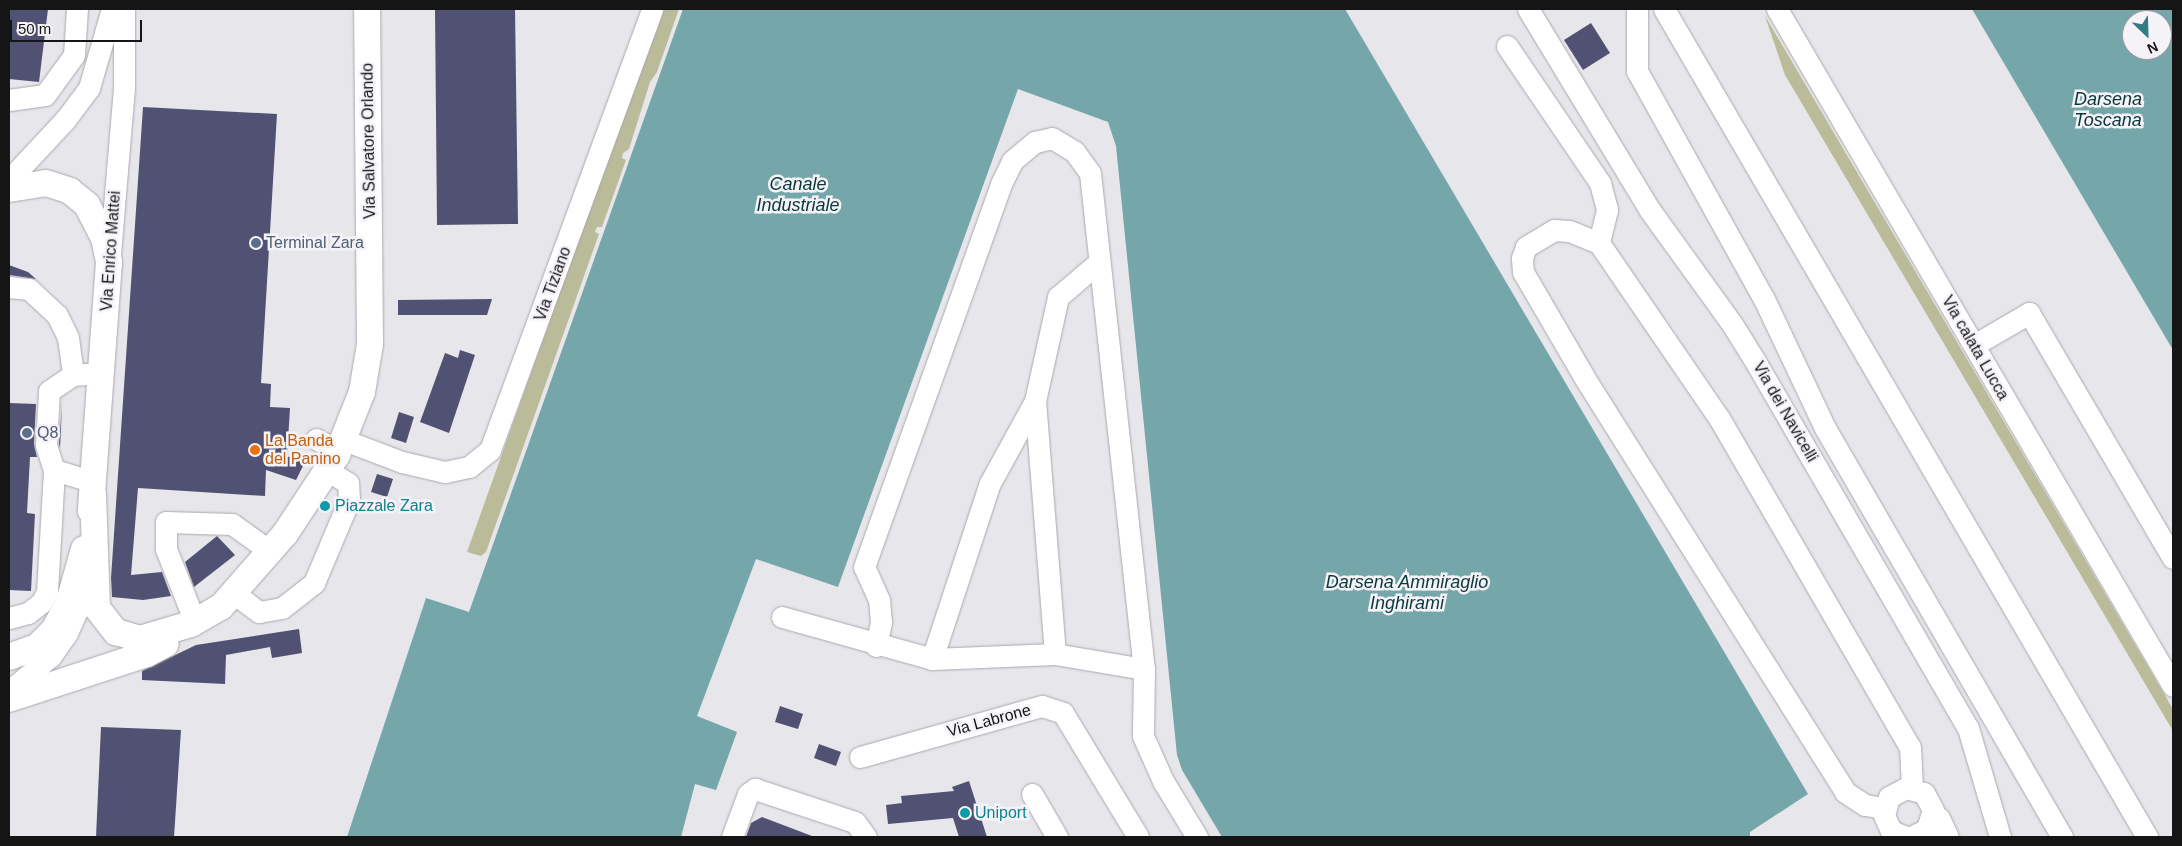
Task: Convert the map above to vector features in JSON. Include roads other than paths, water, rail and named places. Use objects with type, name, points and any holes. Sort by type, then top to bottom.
[{"type":"main road","name":"Via Salvatore Orlando","points":[[337,454],[362,392],[371,322],[367,9]]},
{"type":"main road","points":[[10,179],[46,183],[70,191],[87,205],[100,227],[109,262]]},
{"type":"main road","name":"Via Enrico Mattei","points":[[109,262],[94,488],[94,592],[103,620],[116,632],[131,639],[149,637],[193,623]]},
{"type":"main road","points":[[9,699],[146,654],[174,640],[193,623],[221,607],[235,594],[271,552],[337,454]]},
{"type":"main road","name":"Via Enrico Mattei","points":[[9,658],[37,647],[54,630],[69,602],[83,553],[94,488]]},
{"type":"street","points":[[9,100],[45,95],[74,55],[77,9]]},
{"type":"street","points":[[10,179],[65,120],[89,88],[112,9]]},
{"type":"street","name":"Via Enrico Mattei","points":[[109,262],[124,89],[124,9]]},
{"type":"street","name":"Via Tiziano","points":[[337,454],[384,456],[445,472],[459,471],[479,461],[490,450],[652,9]]},
{"type":"street","name":"Via dei Navicelli","points":[[1528,9],[1649,209],[1751,354],[1968,728],[2000,837]]},
{"type":"street","points":[[1636,9],[1637,70],[1764,299],[1825,428],[2062,837]]},
{"type":"street","points":[[1664,9],[2147,837]]},
{"type":"street","name":"Via calata Lucca","points":[[1777,9],[2173,686]]},
{"type":"street","points":[[1507,46],[1600,183],[1607,210],[1599,243]]},
{"type":"street","points":[[876,646],[881,622],[880,600],[864,567],[1001,184],[1012,161],[1035,142],[1052,138],[1074,152],[1090,174],[1144,669],[1143,736],[1163,781],[1197,837]]},
{"type":"street","points":[[1884,808],[1865,805],[1845,792],[1595,394],[1523,272],[1522,258],[1526,247],[1554,230],[1569,231],[1599,243],[1720,418],[1910,747],[1912,788]]},
{"type":"street","points":[[932,659],[990,483],[1035,401],[1058,297],[1099,262]]},
{"type":"street","points":[[9,287],[29,289],[57,316],[68,338],[73,375]]},
{"type":"street","points":[[1974,345],[2029,313],[2173,558]]},
{"type":"street","points":[[9,618],[28,613],[41,603],[47,592],[54,470],[46,445],[49,391],[73,375],[102,373]]},
{"type":"street","points":[[1035,401],[1055,654]]},
{"type":"street","points":[[235,594],[258,612],[282,608],[314,582],[349,500],[348,483],[337,454],[316,440]]},
{"type":"street","points":[[54,470],[94,488]]},
{"type":"street","points":[[193,623],[166,549],[166,522],[232,524],[271,552]]},
{"type":"street","name":"Via Enrico Mattei","points":[[9,691],[44,663],[67,633],[83,592],[83,553]]},
{"type":"street","points":[[782,617],[876,646],[932,659],[1055,654],[1144,669]]},
{"type":"street","name":"Via Labrone","points":[[860,757],[1042,706],[1063,713],[1138,837]]},
{"type":"street","points":[[1906,837],[1896,835],[1887,826],[1884,808],[1894,793],[1912,788],[1928,798],[1933,816],[1928,829],[1911,837]]},
{"type":"street","points":[[732,837],[748,794],[755,789],[857,832]]},
{"type":"street","points":[[1032,794],[1057,837]]},
{"type":"street","points":[[1933,816],[1939,818],[1948,837]]},
{"type":"water","points":[[683,9],[1345,9],[1808,794],[1750,832],[1750,837],[1222,837],[1182,770],[1177,755],[1116,146],[1108,122],[1018,89],[838,587],[756,559],[697,716],[737,732],[716,790],[695,784],[681,837],[347,837],[426,598],[469,612]]},
{"type":"water","name":"Darsena Toscana","points":[[1972,9],[2173,9],[2173,350]]},
{"type":"place","name":"Terminal Zara","points":[[256,243]]},
{"type":"place","name":"Q8","points":[[27,433]]},
{"type":"place","name":"La Banda del Panino","points":[[255,450]]},
{"type":"place","name":"Piazzale Zara","points":[[325,506]]},
{"type":"place","name":"Uniport","points":[[965,813]]},
{"type":"water label","name":"Canale Industriale","points":[[798,195]]},
{"type":"water label","name":"Darsena Ammiraglio Inghirami","points":[[1407,593]]}]
